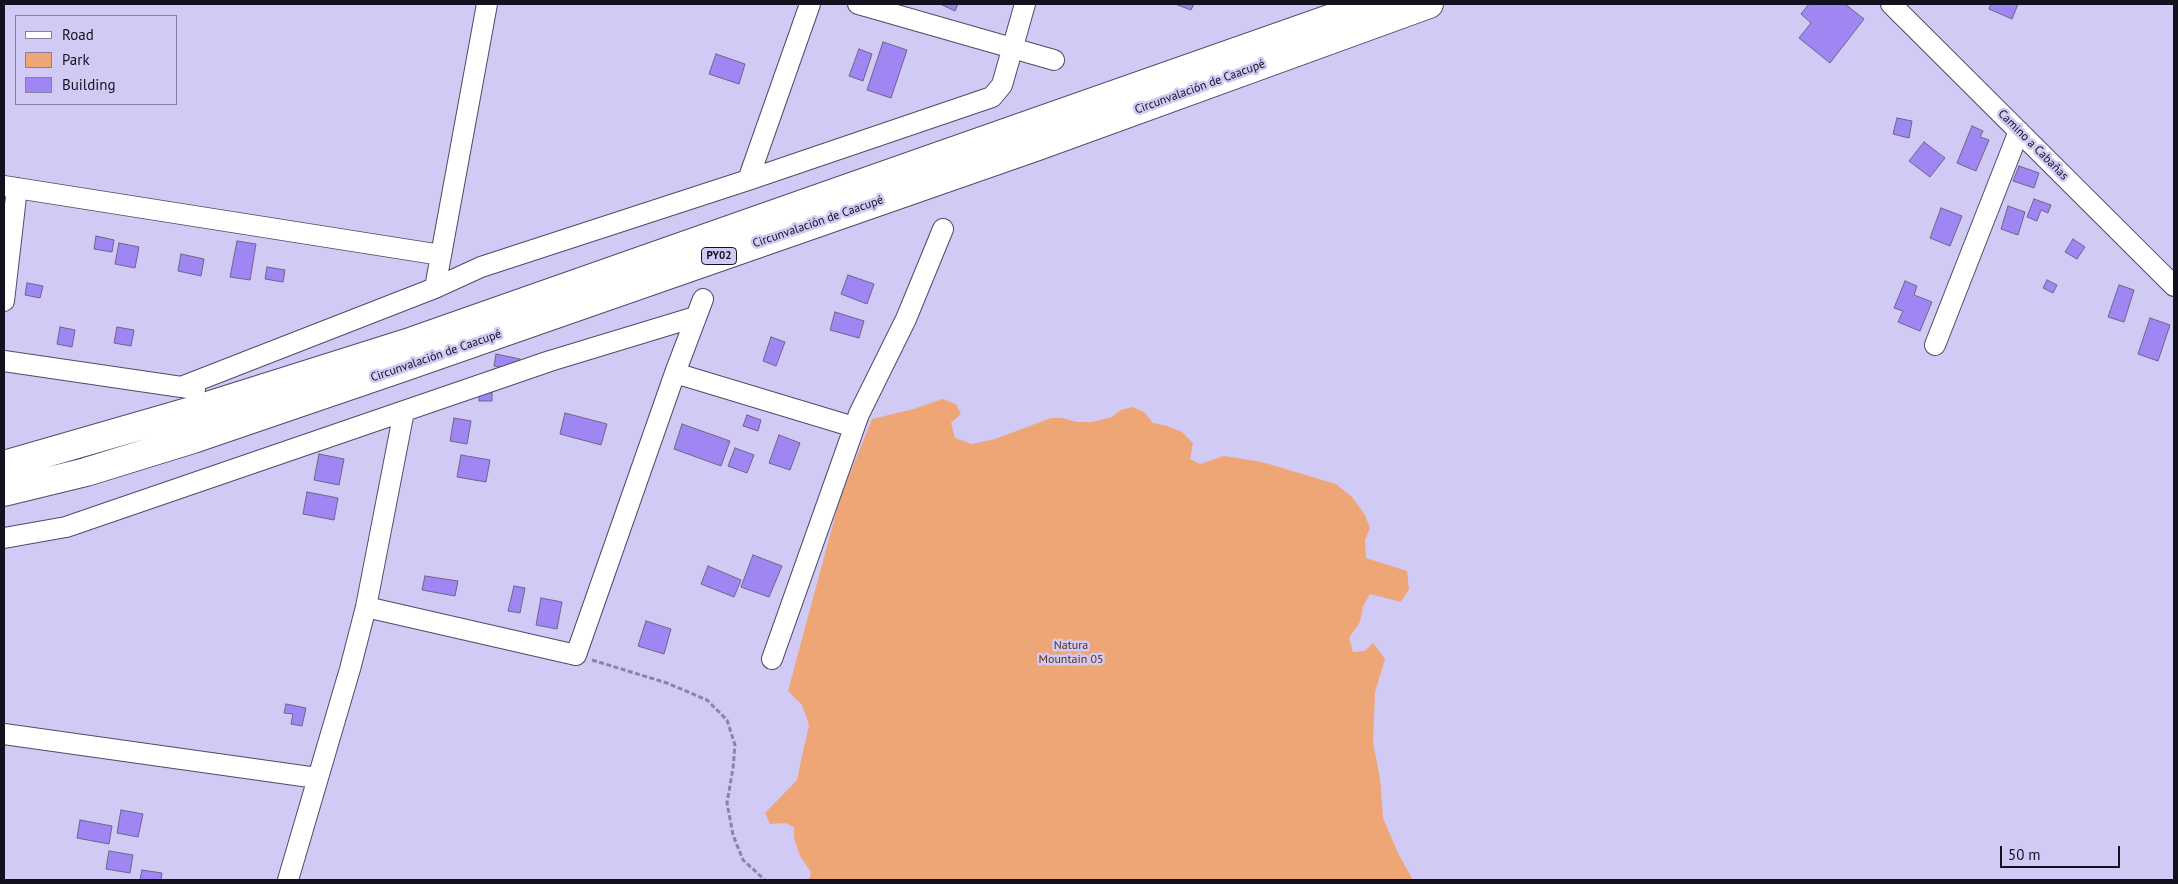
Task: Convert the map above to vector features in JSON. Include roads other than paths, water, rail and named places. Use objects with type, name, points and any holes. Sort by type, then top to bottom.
[{"type":"highway","name":"Circunvalación de Caacupé","points":[[4,465],[240,396],[413,341],[1372,4]]},
{"type":"highway","name":"Circunvalación de Caacupé","points":[[4,492],[86,472],[193,439],[392,371],[1025,150],[1429,4]]},
{"type":"street","points":[[436,288],[487,4]]},
{"type":"street","points":[[748,180],[810,4]]},
{"type":"street","points":[[858,4],[1054,60]]},
{"type":"street","points":[[181,387],[436,288],[481,267],[748,180],[992,97],[1002,86],[1011,48],[1025,4]]},
{"type":"street","name":"Camino a Cabañas","points":[[1891,4],[2174,286]]},
{"type":"street","points":[[1935,345],[2019,131]]},
{"type":"street","points":[[4,301],[10,187],[442,255]]},
{"type":"street","points":[[772,659],[859,414],[906,320],[943,229]]},
{"type":"street","points":[[366,607],[576,655],[675,373],[703,299]]},
{"type":"street","points":[[4,538],[66,527],[550,361],[695,317]]},
{"type":"street","points":[[4,361],[240,396]]},
{"type":"street","points":[[675,373],[854,427]]},
{"type":"street","points":[[288,880],[350,669],[366,607],[404,411]]},
{"type":"street","points":[[4,734],[317,778]]},
{"type":"park label","name":"Natura Mountain 05","points":[[1071,653]]}]
